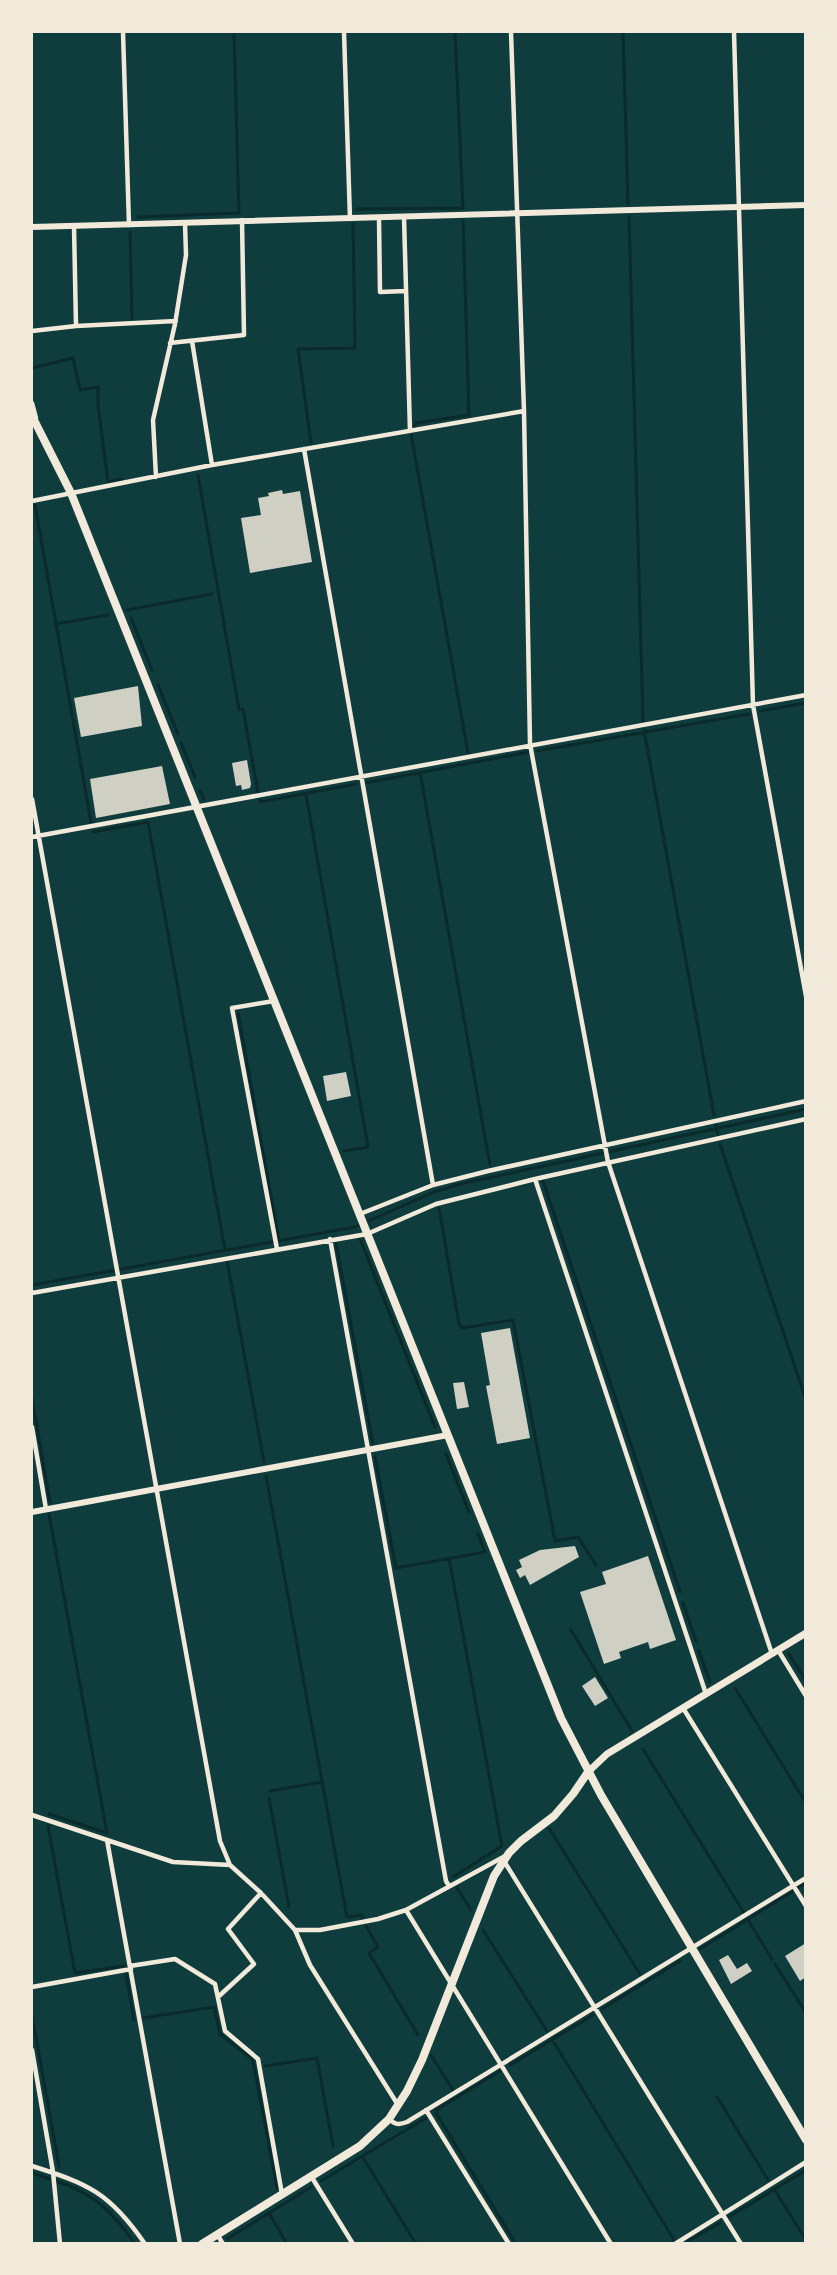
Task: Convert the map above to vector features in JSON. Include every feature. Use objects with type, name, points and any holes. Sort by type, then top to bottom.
[{"type":"main road","points":[[32,416],[71,494],[561,1718],[588,1772],[806,2140]]},
{"type":"main road","points":[[202,2244],[360,2146],[388,2119],[422,2060],[487,1891],[506,1857],[554,1816],[588,1772],[608,1754],[806,1633]]},
{"type":"street","points":[[123,32],[129,225]]},
{"type":"street","points":[[344,32],[350,219]]},
{"type":"street","points":[[512,32],[524,411],[530,744],[607,1161],[775,1652],[806,1696]]},
{"type":"street","points":[[734,32],[753,705],[806,996]]},
{"type":"street","points":[[32,227],[806,205]]},
{"type":"street","points":[[404,217],[410,431]]},
{"type":"street","points":[[379,218],[380,292],[406,291]]},
{"type":"street","points":[[170,343],[244,335],[242,220]]},
{"type":"street","points":[[156,477],[153,420],[176,321],[186,255],[185,223]]},
{"type":"street","points":[[74,226],[76,326]]},
{"type":"street","points":[[32,331],[76,326],[176,321]]},
{"type":"street","points":[[192,341],[213,465]]},
{"type":"street","points":[[32,403],[43,437]]},
{"type":"street","points":[[32,501],[213,465],[524,411]]},
{"type":"street","points":[[304,449],[433,1185]]},
{"type":"street","points":[[32,837],[806,695]]},
{"type":"street","points":[[32,799],[220,1841],[230,1865],[261,1893],[295,1930],[310,1965],[398,2105]]},
{"type":"street","points":[[274,1001],[232,1008],[277,1248]]},
{"type":"street","points":[[361,1217],[433,1185],[806,1101]]},
{"type":"street","points":[[32,1293],[367,1232],[436,1204],[607,1161],[806,1119]]},
{"type":"street","points":[[535,1179],[706,1694]]},
{"type":"street","points":[[330,1239],[444,1870],[449,1886]]},
{"type":"street","points":[[32,1427],[46,1509]]},
{"type":"street","points":[[32,1512],[448,1435]]},
{"type":"street","points":[[683,1708],[806,1906]]},
{"type":"street","points":[[32,1815],[173,1862],[230,1865]]},
{"type":"street","points":[[107,1840],[180,2244]]},
{"type":"street","points":[[295,1930],[320,1930],[378,1919],[406,1910],[506,1857],[741,2244]]},
{"type":"street","points":[[388,2119],[393,2124],[400,2125],[806,1878]]},
{"type":"street","points":[[218,1997],[254,1964],[228,1929],[261,1893]]},
{"type":"street","points":[[406,1910],[611,2244]]},
{"type":"street","points":[[32,1987],[175,1959],[215,1984],[225,2031],[258,2059],[282,2194]]},
{"type":"street","points":[[32,2050],[53,2172],[60,2244]]},
{"type":"street","points":[[426,2110],[509,2244]]},
{"type":"street","points":[[678,2243],[806,2162]]},
{"type":"street","points":[[32,2166],[82,2183],[105,2197],[122,2212],[145,2244]]},
{"type":"street","points":[[311,2176],[353,2244]]},
{"type":"street","points":[[217,2234],[223,2244]]},
{"type":"building","points":[[282,490],[283,494],[300,491],[312,562],[250,573],[241,518],[261,515],[258,498]]},
{"type":"building","points":[[138,686],[142,726],[81,737],[74,698]]},
{"type":"building","points":[[247,760],[251,784],[250,788],[242,790],[241,785],[236,786],[232,763]]},
{"type":"building","points":[[162,766],[170,804],[96,818],[90,779]]},
{"type":"building","points":[[346,1072],[351,1096],[327,1101],[323,1076]]},
{"type":"building","points":[[510,1328],[530,1438],[497,1444],[486,1386],[490,1385],[481,1333]]},
{"type":"building","points":[[464,1382],[469,1407],[457,1409],[453,1383]]},
{"type":"building","points":[[575,1546],[579,1557],[530,1585],[525,1575],[520,1578],[516,1570],[522,1567],[519,1560],[540,1550]]},
{"type":"building","points":[[648,1556],[676,1640],[650,1649],[648,1642],[619,1652],[621,1658],[604,1664],[580,1592],[606,1584],[602,1572]]},
{"type":"building","points":[[595,1677],[608,1698],[595,1706],[582,1686]]},
{"type":"building","points":[[806,1943],[806,1977],[800,1981],[785,1956]]},
{"type":"building","points":[[728,1955],[737,1969],[747,1963],[752,1971],[731,1984],[719,1960]]},
{"type":"waterway","points":[[138,217],[239,213],[234,32]]},
{"type":"waterway","points":[[357,209],[463,208],[455,32]]},
{"type":"waterway","points":[[623,32],[628,204]]},
{"type":"waterway","points":[[629,217],[643,721]]},
{"type":"waterway","points":[[414,426],[416,423],[469,415],[463,221]]},
{"type":"waterway","points":[[311,443],[298,349],[355,348],[353,224]]},
{"type":"waterway","points":[[130,232],[132,319]]},
{"type":"waterway","points":[[32,368],[73,358],[80,390],[98,387],[98,405],[108,482],[122,479]]},
{"type":"waterway","points":[[411,434],[468,753]]},
{"type":"waterway","points":[[198,475],[239,710],[243,709],[258,792]]},
{"type":"waterway","points":[[35,505],[91,822]]},
{"type":"waterway","points":[[127,610],[212,594]]},
{"type":"waterway","points":[[55,624],[108,615]]},
{"type":"waterway","points":[[131,618],[152,670]]},
{"type":"waterway","points":[[158,685],[178,734]]},
{"type":"waterway","points":[[761,711],[806,703]]},
{"type":"waterway","points":[[537,751],[749,714]]},
{"type":"waterway","points":[[644,730],[714,1115]]},
{"type":"waterway","points":[[181,743],[195,777]]},
{"type":"waterway","points":[[365,783],[529,752]]},
{"type":"waterway","points":[[420,772],[490,1165]]},
{"type":"waterway","points":[[260,800],[260,802],[356,784]]},
{"type":"waterway","points":[[200,791],[204,799]]},
{"type":"waterway","points":[[306,794],[368,1147],[344,1151]]},
{"type":"waterway","points":[[93,832],[148,822],[225,1250]]},
{"type":"waterway","points":[[238,1013],[279,1240]]},
{"type":"waterway","points":[[32,1285],[355,1227],[434,1192],[460,1184],[806,1109]]},
{"type":"waterway","points":[[716,1125],[718,1135]]},
{"type":"waterway","points":[[720,1144],[806,1400]]},
{"type":"waterway","points":[[543,1181],[680,1592]]},
{"type":"waterway","points":[[439,1208],[459,1324],[462,1328],[513,1320],[555,1541],[578,1537],[596,1565]]},
{"type":"waterway","points":[[360,1239],[435,1427]]},
{"type":"waterway","points":[[336,1243],[373,1444]]},
{"type":"waterway","points":[[227,1261],[264,1462]]},
{"type":"waterway","points":[[32,1398],[50,1502]]},
{"type":"waterway","points":[[446,1454],[469,1512]]},
{"type":"waterway","points":[[375,1457],[396,1568],[485,1552],[478,1534]]},
{"type":"waterway","points":[[266,1476],[347,1917],[362,1915],[362,1918]]},
{"type":"waterway","points":[[49,1514],[107,1833],[49,1814]]},
{"type":"waterway","points":[[449,1558],[502,1846],[453,1877]]},
{"type":"waterway","points":[[683,1603],[696,1641]]},
{"type":"waterway","points":[[571,1630],[632,1731]]},
{"type":"waterway","points":[[699,1651],[710,1682]]},
{"type":"waterway","points":[[789,1654],[806,1681]]},
{"type":"waterway","points":[[735,1688],[806,1803]]},
{"type":"waterway","points":[[643,1749],[744,1913]]},
{"type":"waterway","points":[[270,1791],[322,1782]]},
{"type":"waterway","points":[[269,1798],[289,1907]]},
{"type":"waterway","points":[[48,1826],[75,1973],[124,1966]]},
{"type":"waterway","points":[[549,1828],[640,1974]]},
{"type":"waterway","points":[[797,1888],[806,1883]]},
{"type":"waterway","points":[[457,1888],[471,1910]]},
{"type":"waterway","points":[[700,1949],[792,1892]]},
{"type":"waterway","points":[[748,1920],[772,1959]]},
{"type":"waterway","points":[[366,1926],[378,1947],[369,1953],[418,2035]]},
{"type":"waterway","points":[[483,1930],[547,2031]]},
{"type":"waterway","points":[[602,2009],[680,1961]]},
{"type":"waterway","points":[[775,1964],[806,2013]]},
{"type":"waterway","points":[[126,1974],[134,2020]]},
{"type":"waterway","points":[[143,2018],[214,2007],[220,2034],[252,2059],[277,2188]]},
{"type":"waterway","points":[[32,2015],[59,2166]]},
{"type":"waterway","points":[[510,2065],[593,2015]]},
{"type":"waterway","points":[[552,2039],[674,2240]]},
{"type":"waterway","points":[[431,2055],[453,2090]]},
{"type":"waterway","points":[[265,2066],[317,2058],[333,2146]]},
{"type":"waterway","points":[[500,2071],[436,2110],[436,2113],[516,2244]]},
{"type":"waterway","points":[[717,2097],[768,2180]]},
{"type":"waterway","points":[[321,2181],[426,2118]]},
{"type":"waterway","points":[[362,2156],[416,2244]]},
{"type":"waterway","points":[[729,2217],[806,2170]]},
{"type":"waterway","points":[[32,2173],[50,2179]]},
{"type":"waterway","points":[[56,2181],[81,2191],[101,2205],[135,2244]]},
{"type":"waterway","points":[[227,2239],[311,2187]]},
{"type":"waterway","points":[[774,2189],[806,2240]]},
{"type":"waterway","points":[[269,2213],[287,2244]]},
{"type":"waterway","points":[[688,2241],[720,2223]]}]
